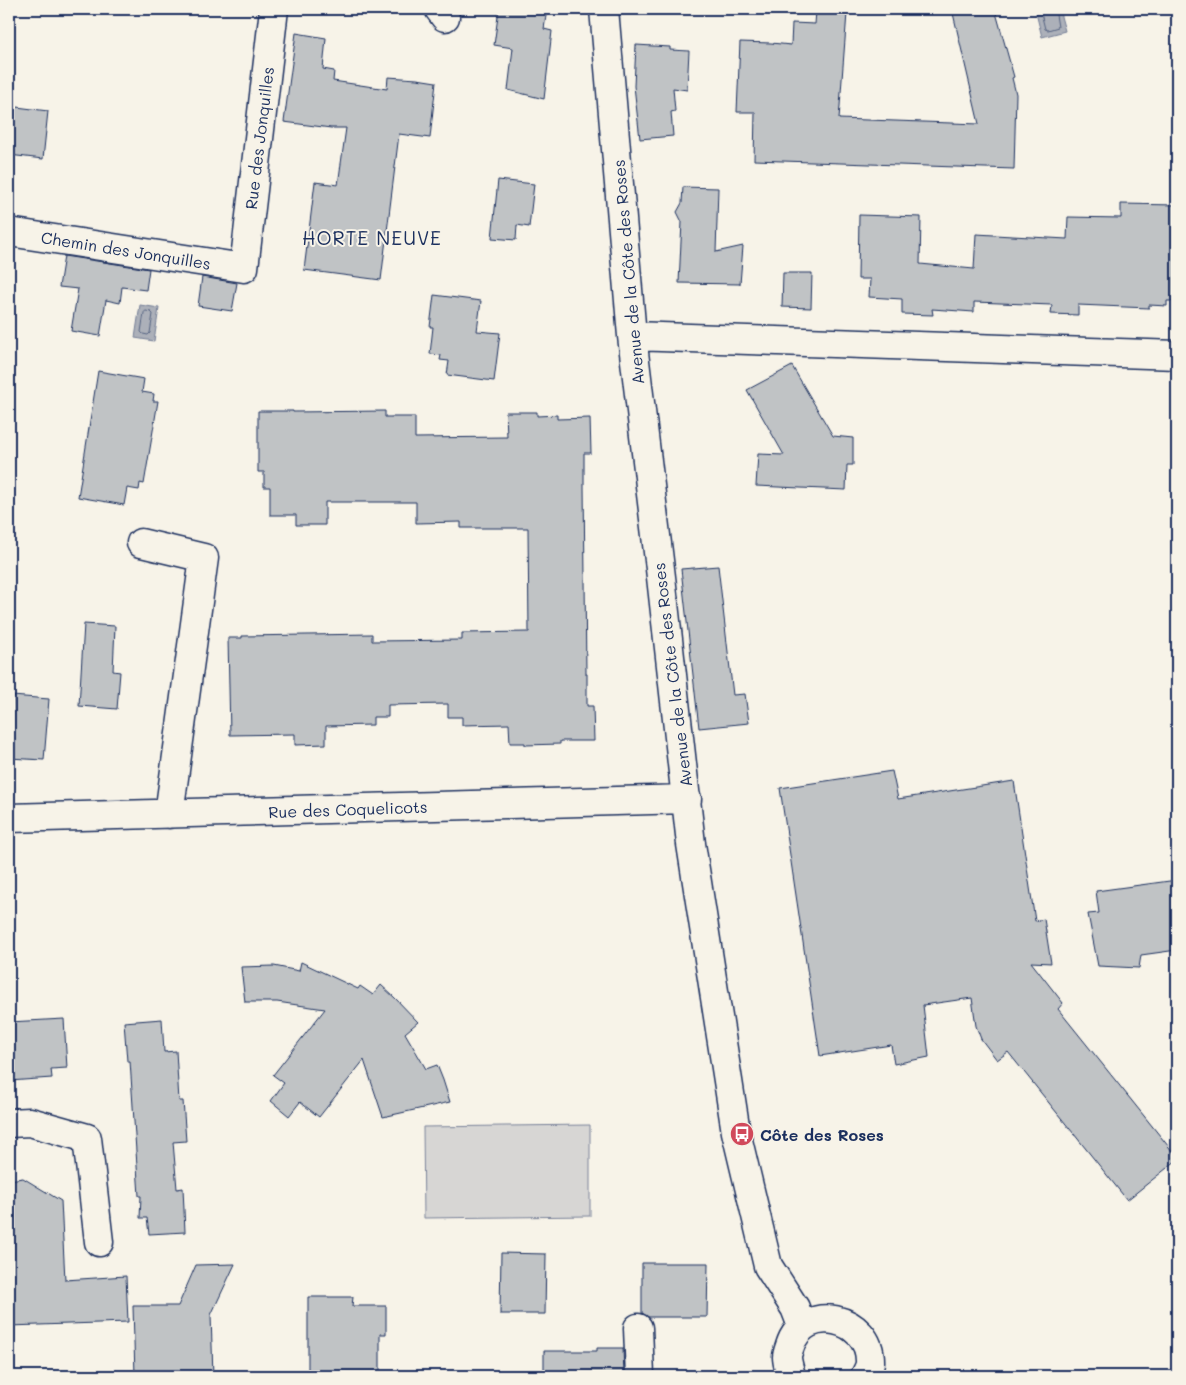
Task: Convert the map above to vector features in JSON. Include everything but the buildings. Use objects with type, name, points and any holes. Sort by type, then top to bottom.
[{"type":"street","name":"Rue des Jonquilles","points":[[244,268],[274,9]]},
{"type":"street","name":"Avenue de la Côte des Roses","points":[[604,9],[632,336],[691,844],[736,1132],[768,1266],[795,1308],[802,1326]]},
{"type":"street","name":"Chemin des Jonquilles","points":[[9,232],[244,268]]},
{"type":"street","points":[[632,336],[1177,356]]},
{"type":"street","points":[[141,542],[204,558],[169,814]]},
{"type":"street","name":"Rue des Coquelicots","points":[[9,818],[687,799]]},
{"type":"street","points":[[9,1123],[30,1122],[87,1138],[99,1242]]},
{"type":"street","points":[[791,1376],[787,1358],[793,1338],[802,1326],[816,1320],[838,1320],[858,1331],[868,1346],[870,1363],[865,1376]]},
{"type":"street","points":[[638,1328],[640,1376]]},
{"type":"shaded area","points":[[590,1125],[590,1216],[424,1218],[423,1127]]},
{"type":"water","points":[[1035,9],[1059,9],[1065,31],[1042,37]]},
{"type":"water","points":[[140,305],[159,308],[154,341],[135,338]]},
{"type":"place","name":"Côte des Roses","points":[[742,1134]]},
{"type":"district","name":"HORTE NEUVE","points":[[372,237]]}]
